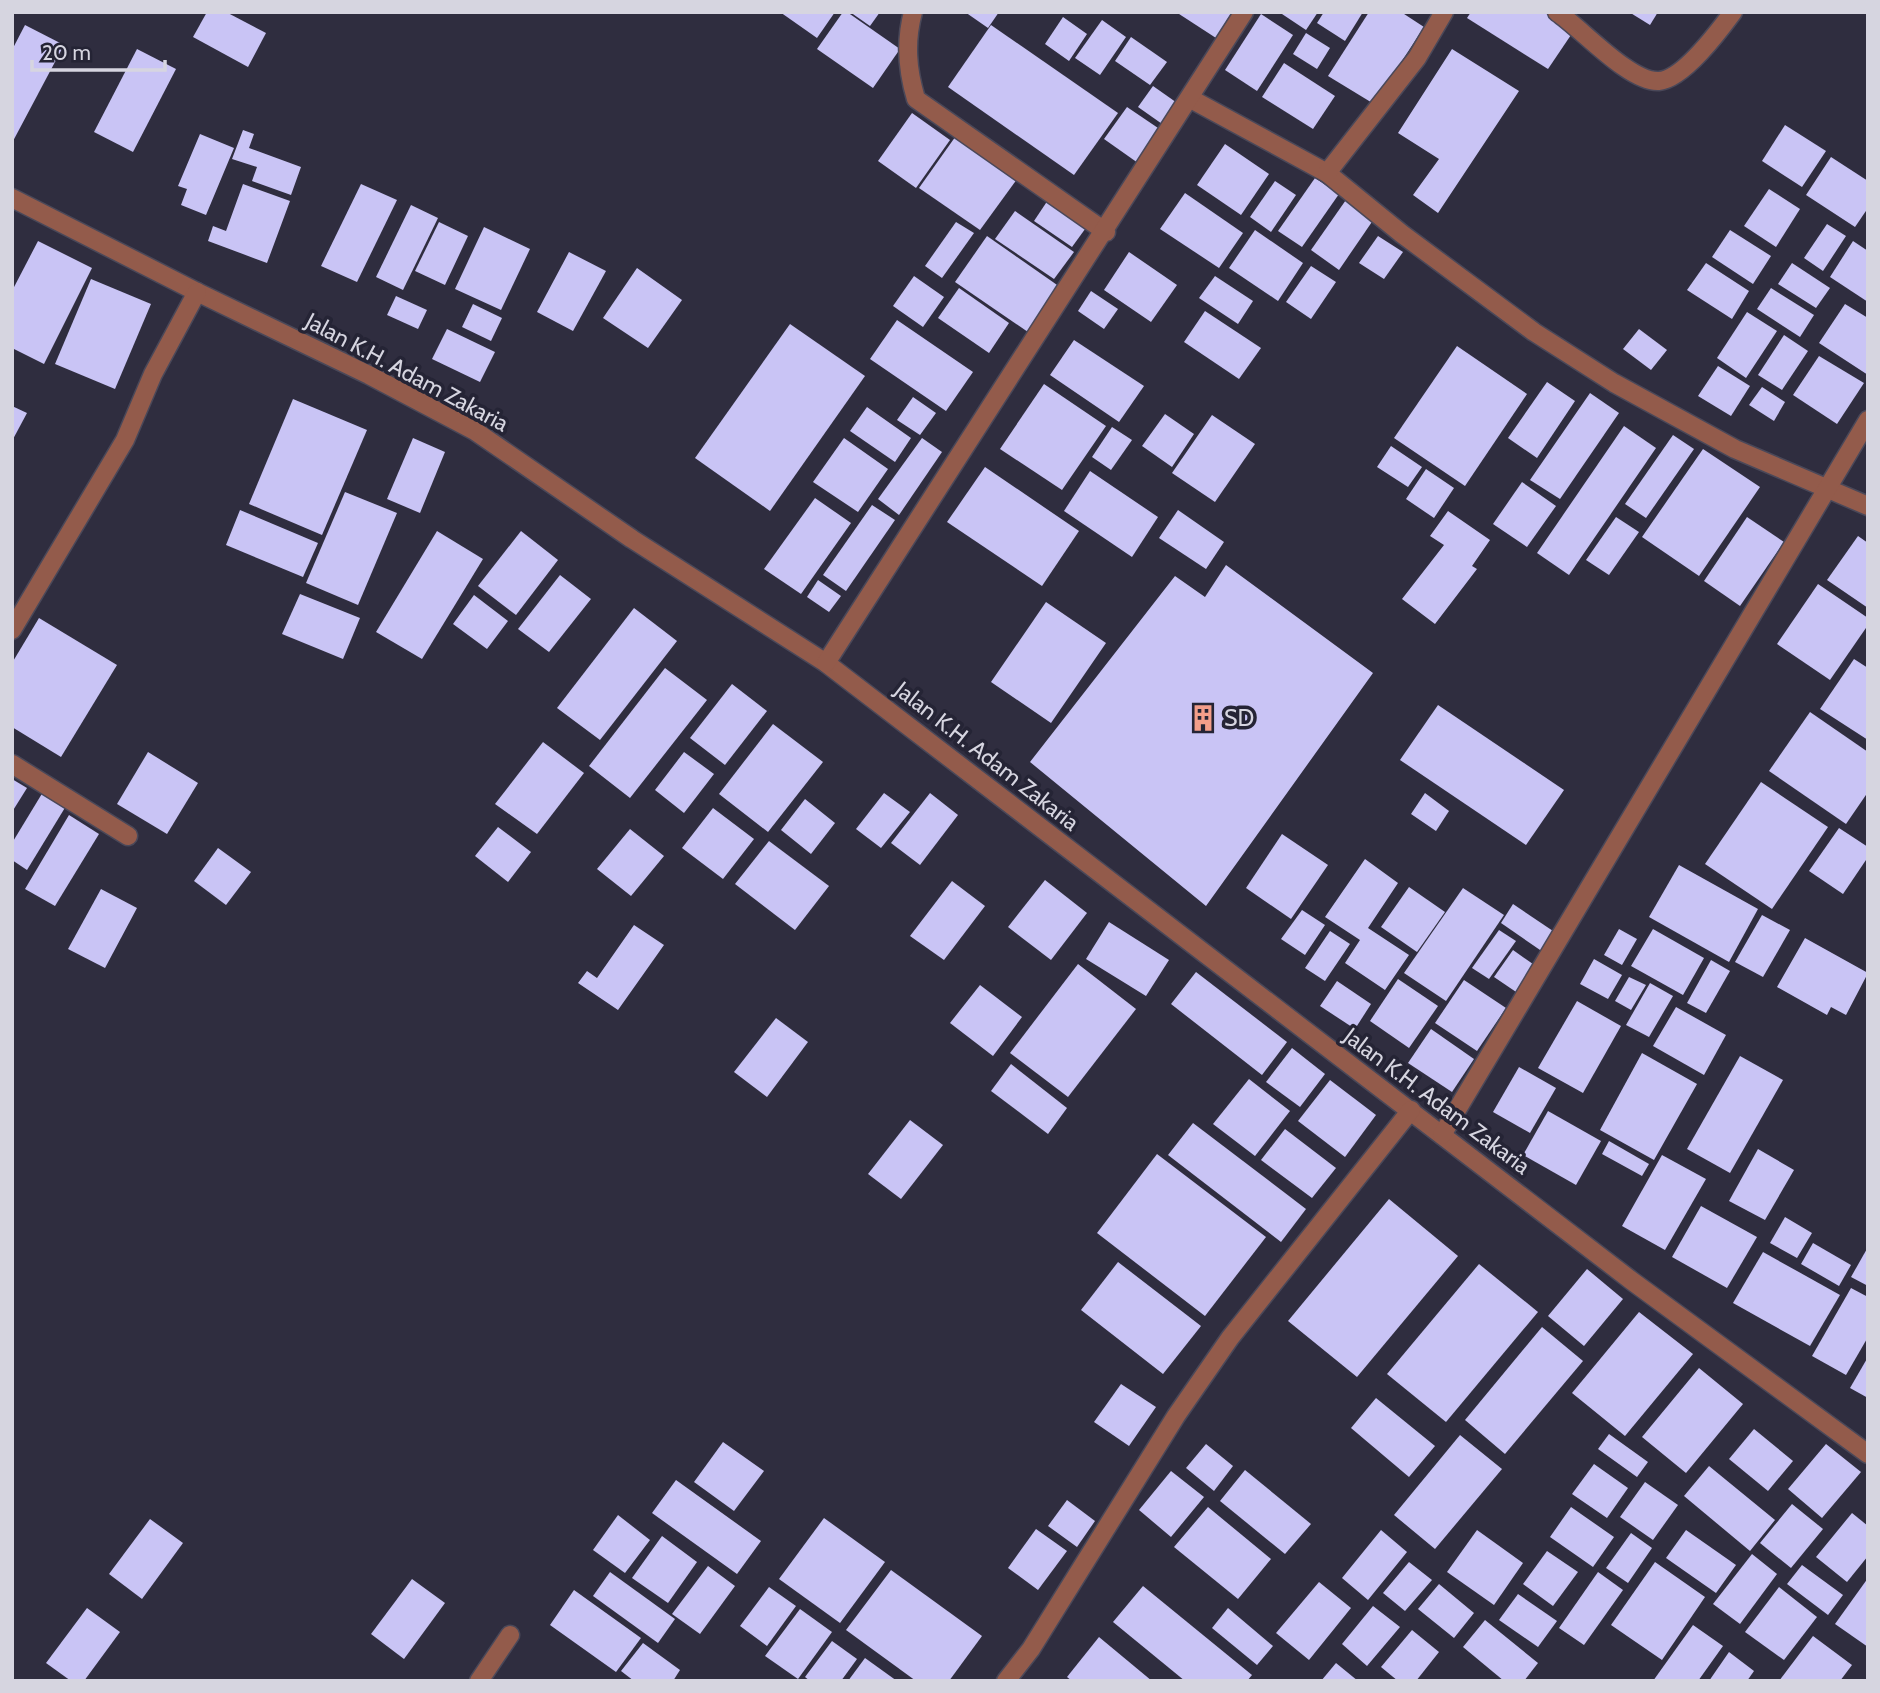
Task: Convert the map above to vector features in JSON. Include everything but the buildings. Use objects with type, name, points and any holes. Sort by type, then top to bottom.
[{"type":"street","points":[[913,12],[907,36],[910,79],[916,99],[1106,232]]},
{"type":"street","points":[[826,663],[1106,232],[1244,12]]},
{"type":"street","points":[[1327,173],[1409,68],[1444,12]]},
{"type":"street","points":[[1557,12],[1628,70],[1657,81],[1670,77],[1710,43],[1733,12]]},
{"type":"street","points":[[1191,99],[1327,173],[1402,234],[1534,332],[1614,383],[1735,449],[1868,506]]},
{"type":"street","name":"Jalan K.H. Adam Zakaria","points":[[12,198],[369,375],[475,431],[632,539],[826,663],[1216,965],[1411,1110],[1632,1281],[1868,1454]]},
{"type":"street","points":[[12,630],[125,440],[153,374],[197,292]]},
{"type":"street","points":[[1442,1135],[1868,419]]},
{"type":"street","points":[[12,764],[128,836]]},
{"type":"street","points":[[1006,1681],[1031,1649],[1176,1416],[1230,1338],[1411,1110]]},
{"type":"street","points":[[479,1681],[510,1635]]},
{"type":"place","name":"SD","points":[[1203,718]]}]
